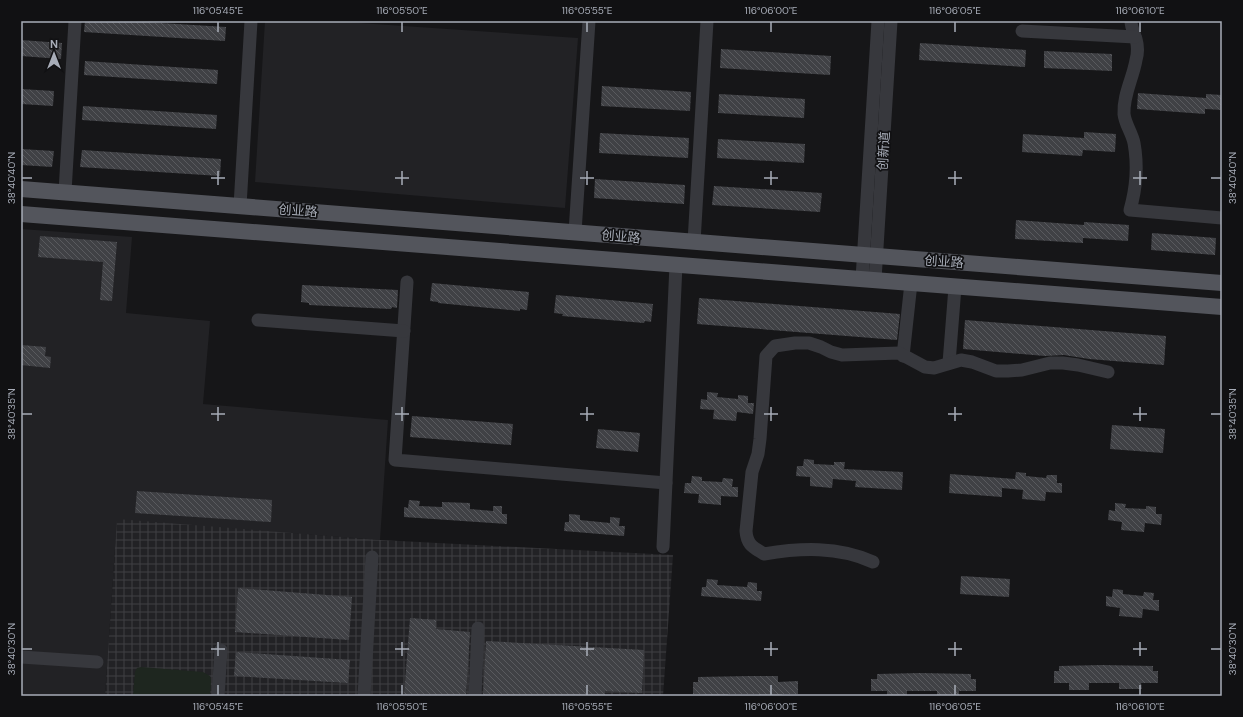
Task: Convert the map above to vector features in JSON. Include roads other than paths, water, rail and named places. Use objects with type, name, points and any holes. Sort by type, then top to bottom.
[{"type":"main road","name":"创业路","points":[[21,188],[1222,283]]},
{"type":"main road","name":"创业路","points":[[21,214],[1222,307]]},
{"type":"street","points":[[65,192],[75,21]]},
{"type":"street","points":[[240,206],[251,21]]},
{"type":"street","points":[[575,232],[589,21]]},
{"type":"street","points":[[694,242],[707,21]]},
{"type":"street","name":"创新道","points":[[870,256],[878,21]]},
{"type":"street","name":"创新道","points":[[868,280],[891,21]]},
{"type":"street","points":[[1131,21],[1137,50],[1136,61],[1126,93],[1124,114],[1134,142],[1135,154],[1136,178],[1130,210],[1222,218]]},
{"type":"street","points":[[1022,31],[1135,37]]},
{"type":"street","points":[[663,547],[676,265]]},
{"type":"street","points":[[407,282],[395,460],[666,483]]},
{"type":"street","points":[[903,356],[911,283]]},
{"type":"street","points":[[949,363],[955,286]]},
{"type":"street","points":[[258,320],[404,331]]},
{"type":"street","points":[[873,562],[860,555],[820,550],[798,549],[764,554],[751,546],[747,539],[746,531],[752,472],[758,454],[760,439],[766,356],[775,346],[795,343],[809,343],[821,346],[831,352],[842,355],[899,353],[925,367],[934,368],[961,360],[972,362],[996,371],[1022,370],[1050,364],[1063,364],[1078,365],[1108,372]]},
{"type":"street","points":[[364,696],[372,557]]},
{"type":"street","points":[[475,696],[478,628]]},
{"type":"street","points":[[218,696],[221,650]]},
{"type":"street","points":[[21,657],[97,662]]}]
